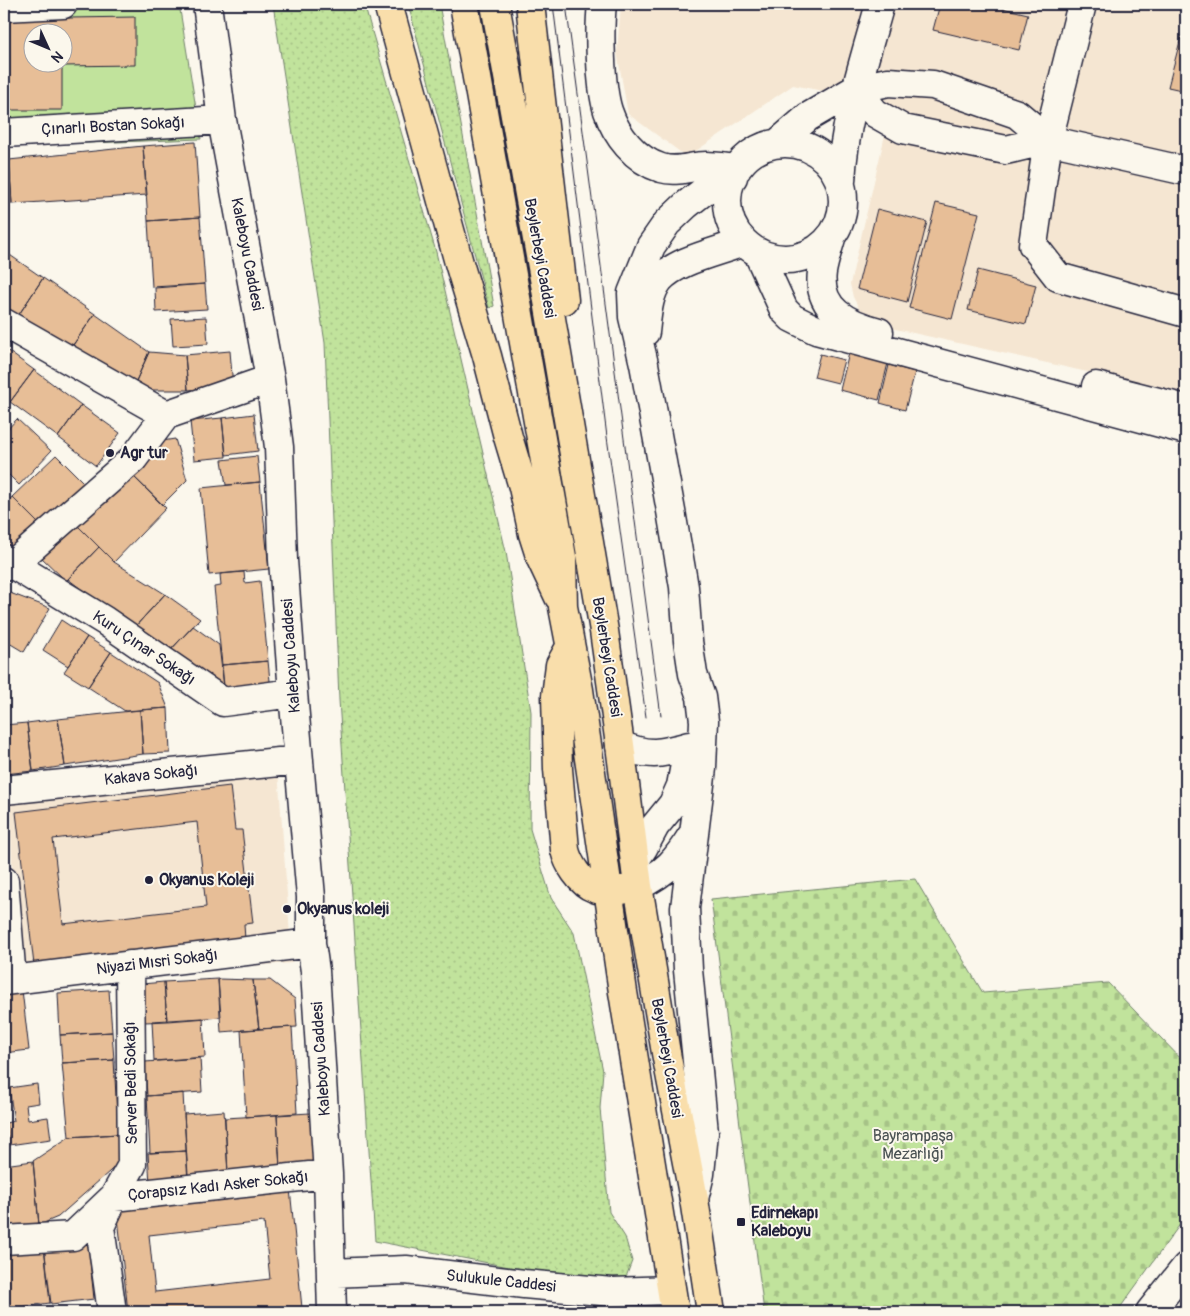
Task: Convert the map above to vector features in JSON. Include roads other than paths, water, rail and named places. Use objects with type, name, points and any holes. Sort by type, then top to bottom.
[{"type":"main road","points":[[388,4],[523,487],[533,534],[541,559],[563,606]]},
{"type":"main road","name":"Beylerbeyi Caddesi","points":[[464,4],[562,556],[563,606],[579,690],[608,889],[673,1301]]},
{"type":"main road","name":"Beylerbeyi Caddesi","points":[[494,4],[547,296],[604,631],[636,873],[666,1053],[694,1199],[711,1312]]},
{"type":"main road","points":[[530,4],[562,270],[570,356],[567,416]]},
{"type":"main road","points":[[570,647],[560,665],[556,696],[558,769],[567,859],[583,881],[594,888],[620,890],[636,873]]},
{"type":"street","points":[[4,7],[63,4]]},
{"type":"street","name":"Kaleboyu Caddesi","points":[[208,4],[222,120],[270,379],[279,447],[284,560],[293,693],[311,897],[311,943],[315,971],[328,1174],[332,1312]]},
{"type":"street","points":[[602,4],[602,50],[608,110],[616,130],[632,151],[649,164],[662,168],[687,169],[706,166],[735,173]]},
{"type":"street","points":[[880,4],[856,89],[842,155],[841,181],[844,200],[841,220],[831,238],[822,273],[824,295],[830,308],[842,318],[864,328],[1186,409]]},
{"type":"street","points":[[1082,4],[1048,140],[1033,245],[1058,277],[1186,312]]},
{"type":"street","points":[[1048,140],[1017,114],[933,85],[888,82],[856,89],[808,116],[779,142],[761,148],[746,158],[735,173],[728,190],[727,208],[732,226],[750,247],[784,310],[792,318],[816,330],[1186,430]]},
{"type":"street","points":[[856,89],[875,114],[903,129],[1006,150],[1048,140],[1186,171]]},
{"type":"street","name":"Çınarlı Bostan Sokağı","points":[[4,133],[222,120]]},
{"type":"street","points":[[779,142],[798,144],[815,150],[830,163],[841,181]]},
{"type":"street","points":[[694,833],[674,863],[651,880],[636,873],[644,848],[655,826],[673,804],[681,786],[688,746],[693,674],[682,577],[644,364],[633,317],[632,292],[651,246],[667,223],[686,205],[709,188],[735,173]]},
{"type":"street","points":[[644,364],[649,303],[658,281],[675,266],[750,247],[777,259],[797,258],[816,251],[831,238]]},
{"type":"street","points":[[4,323],[166,415]]},
{"type":"street","points":[[7,563],[132,459],[166,415],[270,379]]},
{"type":"street","name":"Kuru Çınar Sokağı","points":[[7,563],[105,621],[224,702],[293,693]]},
{"type":"street","points":[[693,674],[701,697],[704,721],[702,768],[685,908],[704,1132],[700,1174],[694,1199]]},
{"type":"street","points":[[620,745],[649,754],[688,746]]},
{"type":"street","name":"Kakava Sokağı","points":[[4,790],[299,760]]},
{"type":"street","points":[[4,881],[8,980]]},
{"type":"street","name":"Niyazi Mısri Sokağı","points":[[8,980],[311,943]]},
{"type":"street","name":"Server Bedi Sokağı","points":[[114,1197],[132,1165],[130,965]]},
{"type":"street","name":"Çorapsız Kadı Asker Sokağı","points":[[4,1240],[73,1236],[114,1197],[328,1174]]},
{"type":"street","points":[[112,1312],[100,1227],[114,1197]]},
{"type":"street","points":[[1150,1312],[1186,1267]]},
{"type":"street","name":"Sulukule Caddesi","points":[[331,1273],[406,1270],[612,1292],[673,1301]]},
{"type":"tram line","points":[[553,4],[607,437],[646,717]]},
{"type":"tram line","points":[[566,4],[661,716]]},
{"type":"place","name":"Agr tur","points":[[110,453]]},
{"type":"place","name":"Okyanus Koleji","points":[[149,880]]},
{"type":"place","name":"Okyanus koleji","points":[[287,909]]},
{"type":"place","name":"Edirnekapı Kaleboyu","points":[[741,1222]]},
{"type":"park label","name":"Bayrampaşa Mezarlığı","points":[[913,1145]]}]
